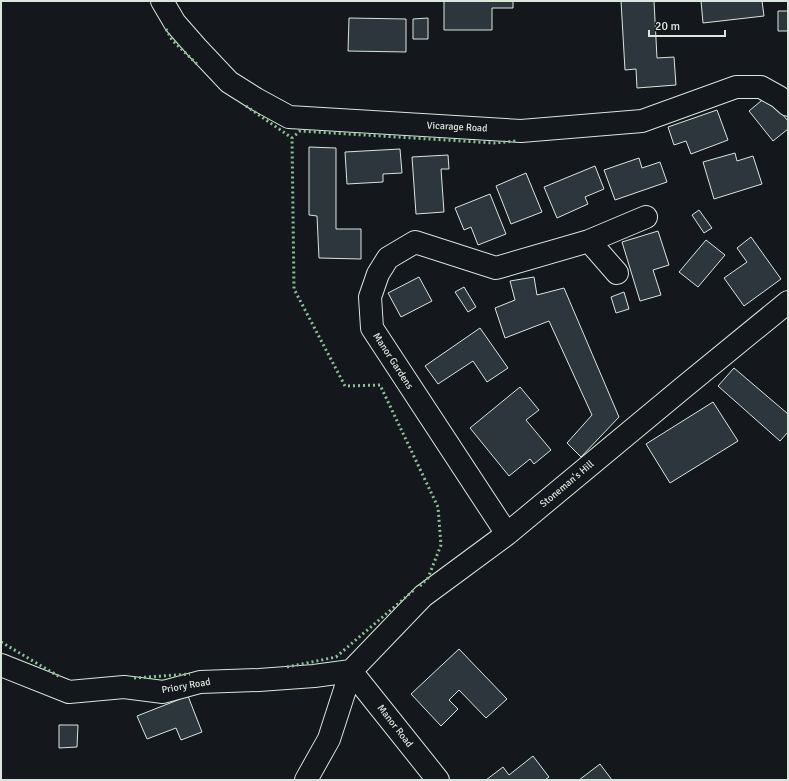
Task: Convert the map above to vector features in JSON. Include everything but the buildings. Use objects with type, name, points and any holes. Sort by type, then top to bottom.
[{"type":"street","name":"Vicarage Road","points":[[162,1],[175,23],[229,82],[289,117],[521,131],[642,121],[736,87],[761,87],[779,97],[788,105]]},
{"type":"street","name":"Manor Gardens","points":[[507,534],[372,328],[370,297],[378,274],[388,258],[415,242],[496,268],[589,241],[646,217]]},
{"type":"street","points":[[589,241],[617,273]]},
{"type":"street","name":"Stoneman's Hill","points":[[351,671],[423,596],[507,534],[788,302]]},
{"type":"street","name":"Priory Road","points":[[1,665],[69,692],[124,687],[163,692],[200,682],[314,676],[351,671]]},
{"type":"street","points":[[306,780],[329,739],[351,671]]},
{"type":"street","name":"Manor Road","points":[[351,671],[438,780]]},
{"type":"hedge","points":[[166,29],[172,40],[199,66]]},
{"type":"hedge","points":[[246,106],[292,138]]},
{"type":"hedge","points":[[420,586],[428,578],[441,545],[438,507],[380,385],[345,386],[294,289],[292,138],[300,131],[494,143],[516,141]]},
{"type":"hedge","points":[[287,667],[336,657],[414,590]]},
{"type":"hedge","points":[[1,642],[60,677]]},
{"type":"hedge","points":[[134,678],[190,674]]}]
